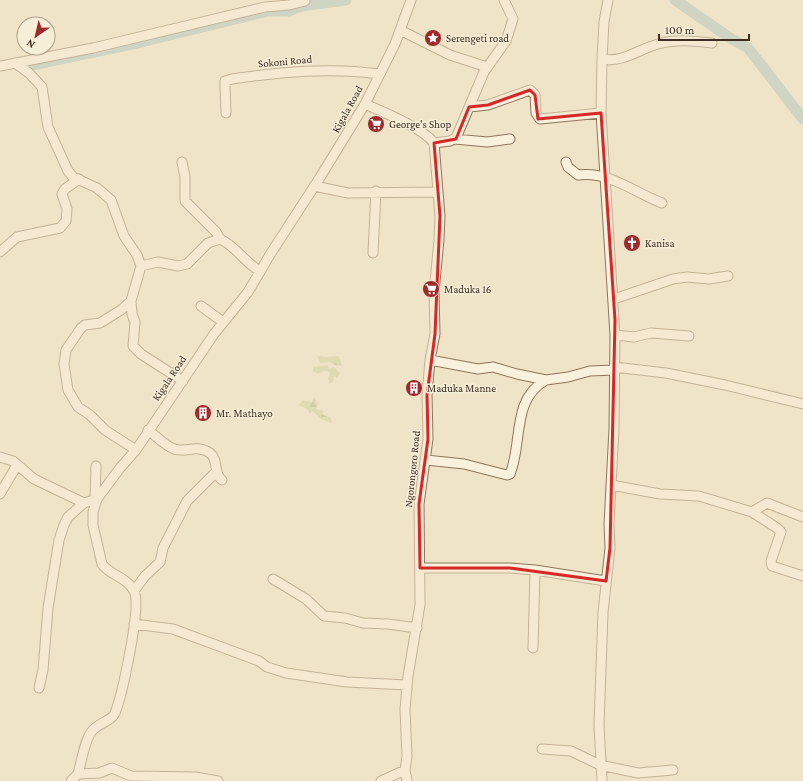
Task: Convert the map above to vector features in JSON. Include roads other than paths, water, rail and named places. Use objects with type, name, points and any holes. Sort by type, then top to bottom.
[{"type":"street","points":[[0,66],[93,48],[265,7],[289,5],[307,0]]},
{"type":"street","name":"Kigala Road","points":[[134,591],[120,576],[105,568],[102,564],[93,525],[93,512],[96,499],[136,450],[148,430],[223,322],[248,292],[365,104],[400,30],[411,0]]},
{"type":"street","points":[[455,140],[460,132],[469,107],[487,67],[506,41],[512,27],[513,19],[504,0]]},
{"type":"street","points":[[602,781],[599,726],[603,612],[610,548],[615,335],[614,299],[601,113],[604,22],[608,0]]},
{"type":"street","points":[[400,30],[450,56],[487,67]]},
{"type":"street","points":[[602,59],[619,59],[657,44],[668,42],[688,41],[712,43]]},
{"type":"street","points":[[15,63],[29,72],[42,87],[48,127],[68,171],[73,177],[97,188],[111,200],[124,236],[137,255],[141,266],[131,301],[132,314],[135,322],[133,339],[136,350],[182,381]]},
{"type":"street","name":"Sokoni Road","points":[[226,113],[225,81],[232,79],[286,72],[341,70],[379,74]]},
{"type":"street","points":[[469,107],[488,105],[530,90],[535,95],[536,113],[540,119],[601,113]]},
{"type":"street","points":[[365,104],[417,130],[434,143],[455,140],[487,142],[510,139]]},
{"type":"street","name":"Ngorongoro Road","points":[[407,781],[405,770],[407,757],[405,709],[407,685],[417,628],[420,600],[419,504],[428,439],[427,395],[435,324],[434,292],[440,216],[434,143]]},
{"type":"street","points":[[182,162],[185,177],[185,201],[216,232],[220,239],[226,242],[250,265],[260,271]]},
{"type":"street","points":[[566,162],[568,167],[578,175],[589,174],[619,181],[662,202]]},
{"type":"street","points":[[0,252],[17,237],[60,228],[66,221],[66,209],[62,194],[65,189],[79,179]]},
{"type":"street","points":[[314,186],[348,193],[376,191],[438,192]]},
{"type":"street","points":[[373,253],[376,191]]},
{"type":"street","points":[[141,266],[158,262],[183,266],[187,264],[208,243],[220,239]]},
{"type":"street","points":[[614,299],[673,279],[687,277],[709,278],[728,276]]},
{"type":"street","points":[[131,301],[121,310],[100,323],[85,325],[81,328],[66,350],[64,364],[68,390],[78,407],[90,415],[105,430],[136,450]]},
{"type":"street","points":[[200,306],[223,322]]},
{"type":"street","points":[[615,335],[634,337],[651,333],[689,336]]},
{"type":"street","points":[[430,360],[478,369],[493,367],[546,380],[568,377],[590,370],[614,368],[666,373],[760,392],[778,399],[803,404]]},
{"type":"street","points":[[426,460],[458,463],[507,475],[510,474],[525,403],[534,388],[546,380]]},
{"type":"street","points":[[148,430],[174,449],[198,449],[209,452],[214,459],[218,476],[222,480]]},
{"type":"street","points":[[0,457],[9,458],[34,479],[84,503]]},
{"type":"street","points":[[0,494],[17,465]]},
{"type":"street","points":[[39,688],[48,608],[59,540],[68,517],[84,503],[96,499],[96,466]]},
{"type":"street","points":[[71,781],[78,774],[89,734],[98,724],[110,720],[115,712],[124,677],[134,624],[136,599],[134,591],[145,576],[160,562],[163,548],[187,501],[196,494],[217,472]]},
{"type":"street","points":[[611,485],[666,495],[699,496],[752,512],[781,532],[771,561],[772,566],[803,576]]},
{"type":"street","points":[[752,512],[767,503],[803,517]]},
{"type":"street","points":[[420,568],[493,567],[535,570],[606,581]]},
{"type":"street","points":[[533,648],[535,570]]},
{"type":"street","points":[[273,579],[306,599],[324,616],[345,618],[363,623],[388,624],[417,628]]},
{"type":"street","points":[[134,624],[173,629],[286,673],[347,682],[407,685]]},
{"type":"street","points":[[542,749],[571,751],[600,764],[638,777],[673,770]]},
{"type":"street","points":[[78,774],[98,773],[112,768],[131,776],[218,781]]},
{"type":"street","points":[[381,781],[405,770]]},
{"type":"waterway","points":[[27,66],[137,43],[268,11],[288,11],[301,6],[346,0]]},
{"type":"waterway","points":[[675,0],[730,38],[748,48],[803,119]]},
{"type":"place","name":"Serengeti road","points":[[433,38]]},
{"type":"place","name":"George's Shop","points":[[376,124]]},
{"type":"place","name":"Kanisa","points":[[632,243]]},
{"type":"place","name":"Maduka 16","points":[[431,289]]},
{"type":"place","name":"Maduka Manne","points":[[414,388]]},
{"type":"place","name":"Mr. Mathayo","points":[[203,413]]}]
